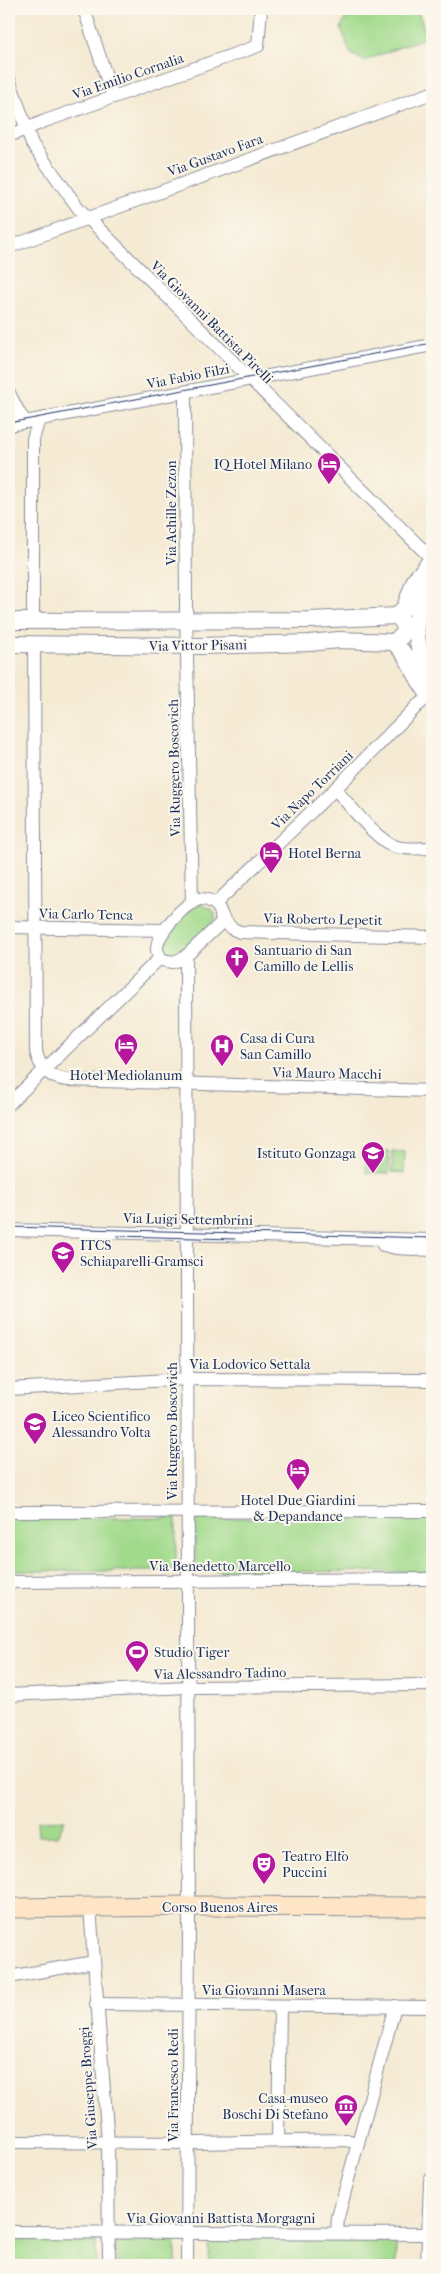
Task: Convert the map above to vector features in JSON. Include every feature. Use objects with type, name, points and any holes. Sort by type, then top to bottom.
[{"type":"main road","name":"Corso Buenos Aires","points":[[9,1908],[189,1906],[432,1907]]},
{"type":"street","points":[[84,9],[113,97]]},
{"type":"street","name":"Via Emilio Cornalia","points":[[9,136],[26,128],[258,46],[261,9]]},
{"type":"street","name":"Via Giovanni Battista Pirelli","points":[[9,79],[32,144],[87,218],[432,559]]},
{"type":"street","name":"Via Gustavo Fara","points":[[9,247],[432,93]]},
{"type":"street","name":"Via Fabio Filzi","points":[[9,425],[432,345]]},
{"type":"street","points":[[9,393],[18,413],[32,421],[33,621]]},
{"type":"street","name":"Via Achille Zezon","points":[[185,393],[186,633]]},
{"type":"street","points":[[390,642],[401,637],[405,632],[403,622],[392,617],[405,607],[415,580],[432,559]]},
{"type":"street","points":[[432,578],[419,605],[416,628],[420,654],[432,692]]},
{"type":"street","name":"Via Vittor Pisani","points":[[9,644],[34,644],[186,633],[320,620],[392,617]]},
{"type":"street","name":"Via Vittor Pisani","points":[[9,621],[33,621],[309,643],[338,640],[390,642]]},
{"type":"street","name":"Via Ruggero Boscovich","points":[[186,633],[192,903]]},
{"type":"street","points":[[390,642],[401,649],[416,678],[432,692]]},
{"type":"street","points":[[34,644],[36,1051],[38,1062],[44,1070]]},
{"type":"street","name":"Via Napo Torriani","points":[[186,956],[219,925],[218,910],[432,692]]},
{"type":"street","points":[[335,789],[370,826],[392,845],[404,848],[432,848]]},
{"type":"street","points":[[160,958],[156,945],[164,930],[192,903],[202,898],[218,910]]},
{"type":"street","name":"Via Roberto Lepetit","points":[[218,910],[229,926],[240,932],[432,937]]},
{"type":"street","name":"Via Carlo Tenca","points":[[9,927],[164,930]]},
{"type":"street","points":[[160,958],[173,962],[186,956]]},
{"type":"street","name":"Via Ruggero Boscovich","points":[[186,956],[189,1906]]},
{"type":"street","points":[[9,1104],[160,958]]},
{"type":"street","name":"Via Mauro Macchi","points":[[44,1070],[58,1080],[432,1091]]},
{"type":"street","name":"Via Luigi Settembrini","points":[[9,1230],[432,1240]]},
{"type":"street","name":"Via Luigi Settembrini","points":[[367,1239],[396,1248],[432,1250]]},
{"type":"street","name":"Via Lodovico Settala","points":[[9,1389],[187,1379],[432,1380]]},
{"type":"street","points":[[9,1512],[187,1510],[432,1511]]},
{"type":"street","name":"Via Benedetto Marcello","points":[[9,1582],[432,1580]]},
{"type":"street","name":"Via Alessandro Tadino","points":[[9,1694],[188,1687],[432,1685]]},
{"type":"street","name":"Via Francesco Redi","points":[[187,2265],[189,1906]]},
{"type":"street","name":"Via Giuseppe Broggi","points":[[90,1908],[108,2142],[109,2265]]},
{"type":"street","points":[[9,1977],[94,1962]]},
{"type":"street","name":"Via Giovanni Masera","points":[[96,2004],[432,2007]]},
{"type":"street","points":[[278,2141],[280,2006]]},
{"type":"street","points":[[337,2233],[338,2217],[395,2006]]},
{"type":"street","points":[[9,2142],[346,2140],[358,2143]]},
{"type":"street","points":[[429,2265],[432,2181]]},
{"type":"street","name":"Via Giovanni Battista Morgagni","points":[[9,2232],[431,2234]]},
{"type":"green space","points":[[374,9],[417,9],[427,35],[426,37],[364,61],[351,54],[341,28],[345,19]]},
{"type":"green space","points":[[200,904],[212,909],[215,914],[215,920],[183,952],[172,956],[163,950],[163,937],[191,909]]},
{"type":"green space","points":[[366,1150],[389,1151],[389,1173],[366,1173]]},
{"type":"green space","points":[[392,1151],[405,1152],[404,1173],[392,1172]]},
{"type":"green space","points":[[9,1518],[176,1518],[176,1571],[9,1571]]},
{"type":"green space","points":[[195,1518],[432,1519],[432,1572],[195,1571]]},
{"type":"green space","points":[[65,1820],[57,1836],[38,1836],[37,1821]]},
{"type":"green space","points":[[209,2238],[396,2238],[396,2265],[209,2265]]},
{"type":"green space","points":[[9,2239],[96,2239],[96,2265],[9,2265]]},
{"type":"green space","points":[[116,2239],[176,2239],[176,2265],[116,2265]]},
{"type":"tram line","points":[[9,423],[432,343]]},
{"type":"tram line","points":[[9,1227],[432,1238]]},
{"type":"tram line","points":[[117,1236],[235,1239]]},
{"type":"place","name":"IQ Hotel Milano","points":[[329,485]]},
{"type":"place","name":"Hotel Berna","points":[[271,874]]},
{"type":"place","name":"Santuario di San Camillo de Lellis","points":[[237,979]]},
{"type":"place","name":"Hotel Mediolanum","points":[[126,1066]]},
{"type":"place","name":"Casa di Cura San Camillo","points":[[222,1067]]},
{"type":"place","name":"Istituto Gonzaga","points":[[373,1174]]},
{"type":"place","name":"ITCS Schiaparelli-Gramsci","points":[[63,1274]]},
{"type":"place","name":"Liceo Scientifico Alessandro Volta","points":[[35,1445]]},
{"type":"place","name":"Hotel Due Giardini & Depandance","points":[[298,1491]]},
{"type":"place","name":"Studio Tiger","points":[[137,1673]]},
{"type":"place","name":"Teatro Elfo Puccini","points":[[264,1885]]},
{"type":"place","name":"Casa-museo Boschi Di Stefano","points":[[346,2127]]}]
